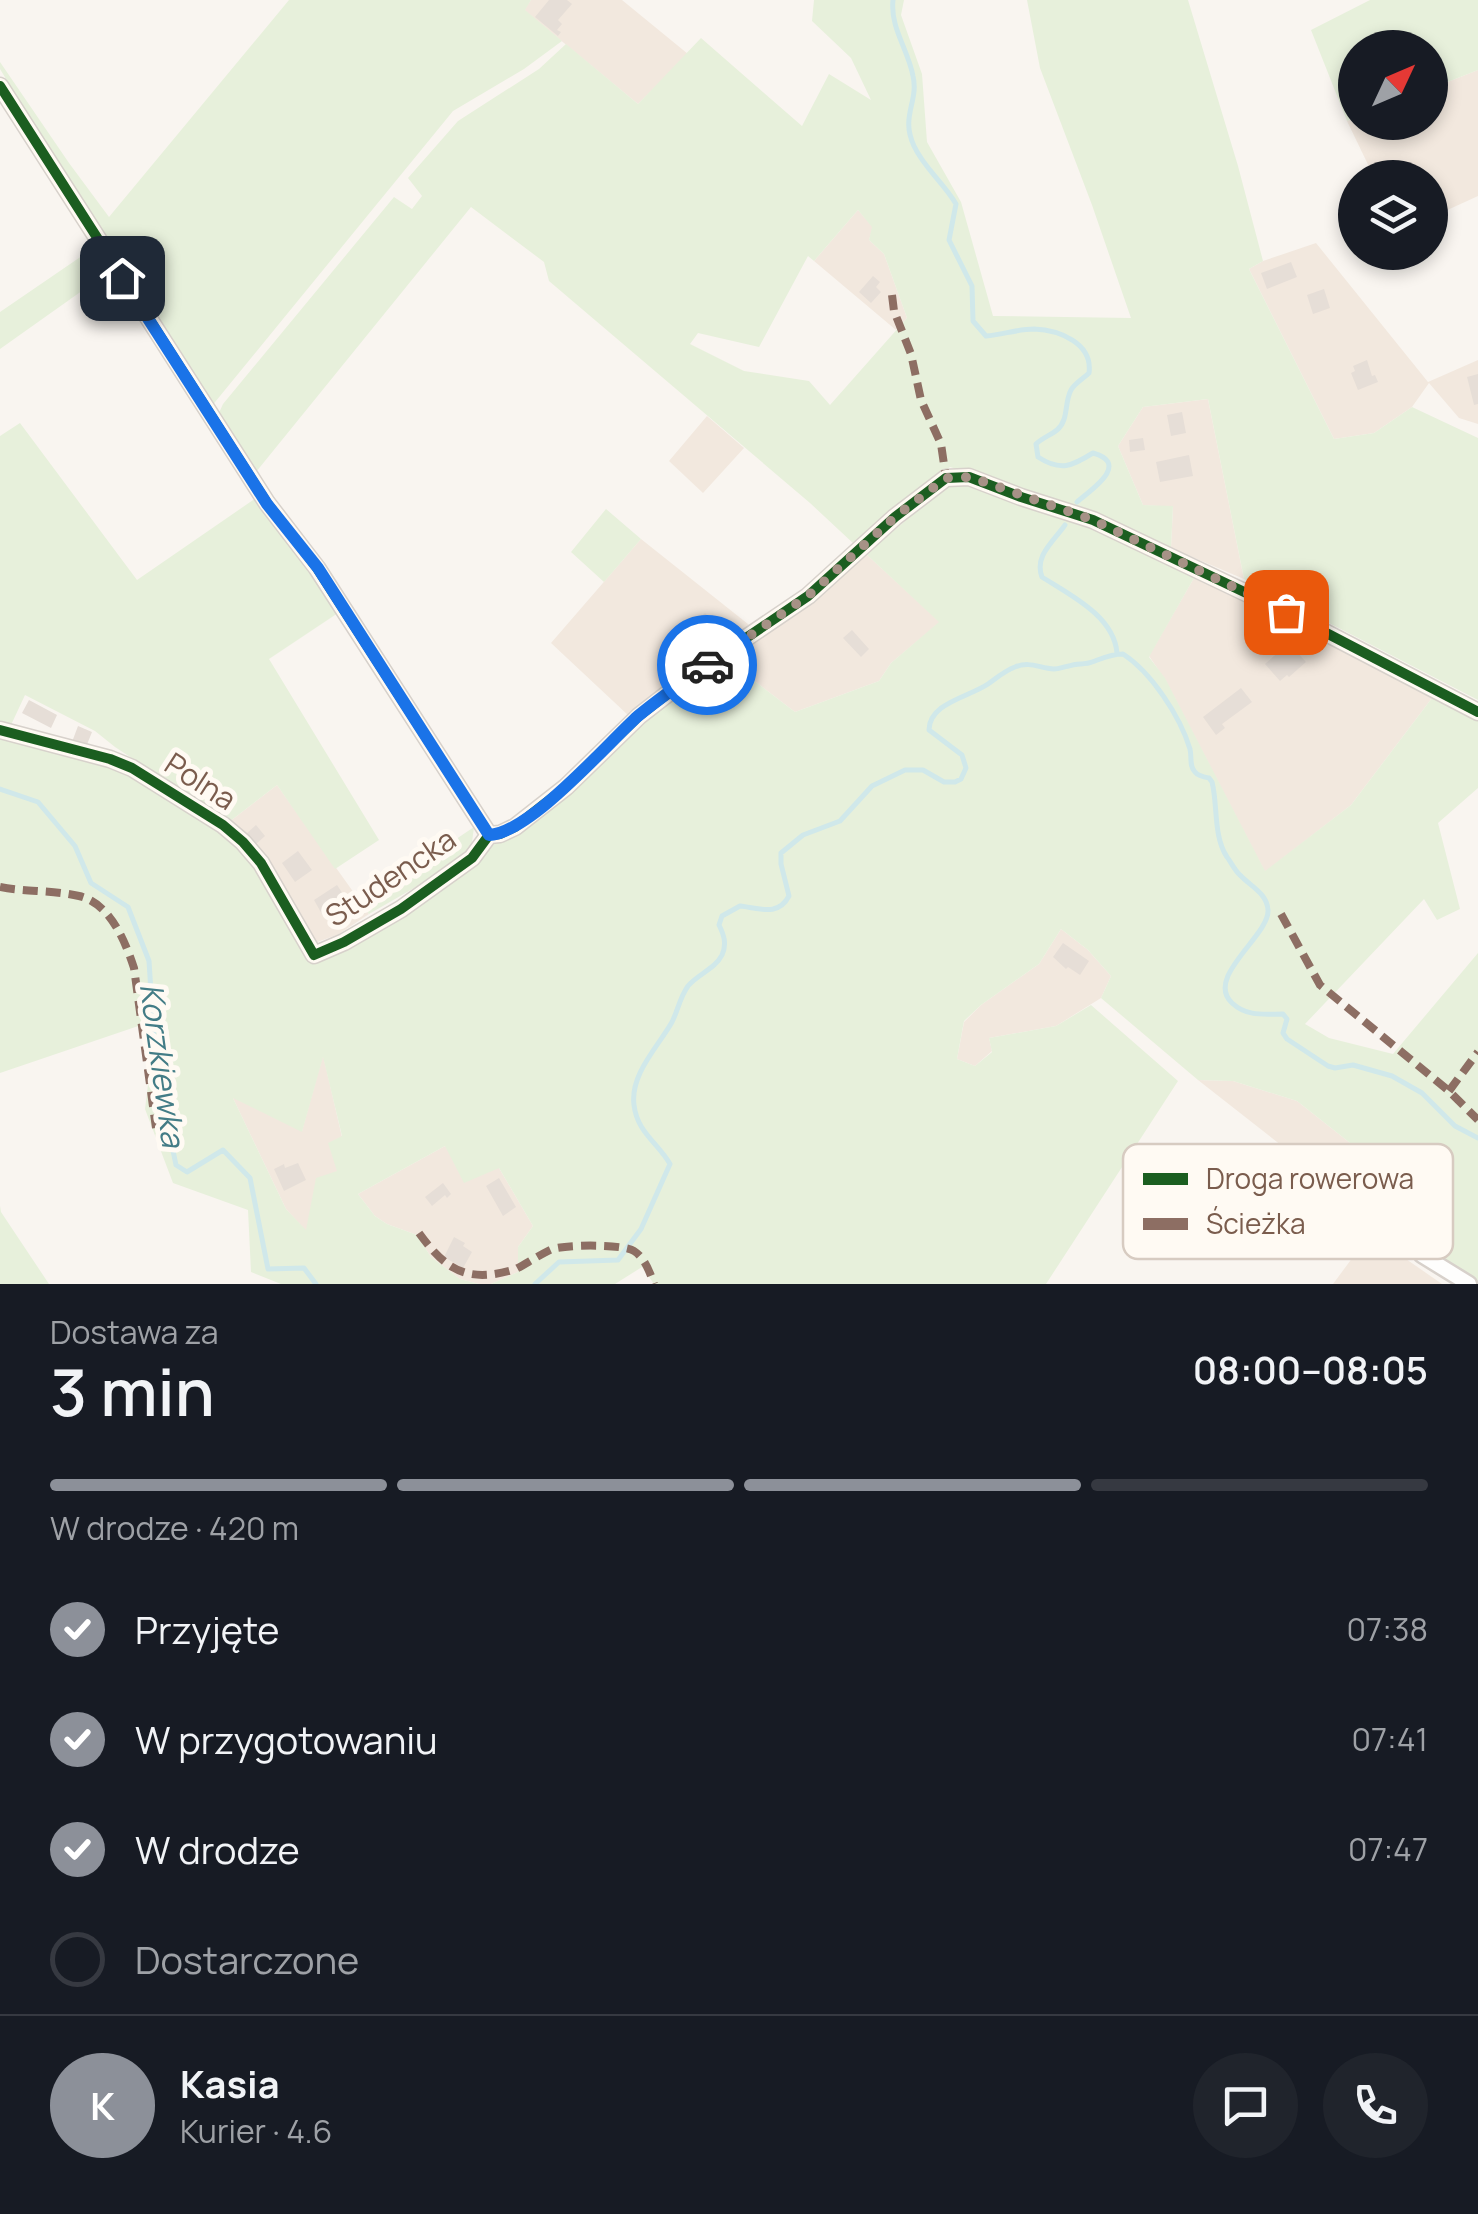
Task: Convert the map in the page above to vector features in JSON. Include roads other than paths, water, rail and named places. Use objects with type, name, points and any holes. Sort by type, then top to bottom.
[{"type":"street","name":"Studencka","points":[[0,86],[267,504],[318,568],[489,835]]},
{"type":"street","name":"Studencka","points":[[314,955],[401,909],[472,858],[489,835],[515,827],[566,786],[639,716],[707,664],[808,596],[895,517],[946,478],[970,477],[1093,520],[1478,712]]},
{"type":"street","name":"Polna","points":[[0,730],[132,768],[224,825],[261,864],[314,955]]},
{"type":"street","points":[[1428,1259],[1469,1284]]},
{"type":"waterway","points":[[893,0],[894,20],[914,85],[910,135],[923,161],[956,204],[949,240],[972,286],[973,321],[986,336],[1028,329],[1054,332],[1072,340],[1086,354],[1089,373],[1071,390],[1061,426],[1036,444],[1038,457],[1053,465],[1072,464],[1093,453],[1109,464],[1104,478],[1077,502]]},
{"type":"waterway","points":[[1065,525],[1043,556],[1042,577],[1099,617],[1108,628],[1117,653]]},
{"type":"waterway","name":"Korzkiewka","points":[[535,1284],[559,1262],[618,1260],[641,1229],[670,1164],[639,1123],[634,1105],[636,1082],[672,1022],[688,986],[722,955],[722,916],[740,906],[768,910],[785,903],[789,896],[781,853],[803,835],[840,821],[872,786],[905,770],[923,770],[944,782],[961,779],[966,768],[962,755],[929,730],[931,721],[943,707],[1020,665],[1056,669],[1123,654],[1144,672],[1179,723],[1190,749],[1193,770],[1212,782],[1223,849],[1236,871],[1267,904],[1266,920],[1226,981],[1226,993],[1232,1003],[1250,1013],[1283,1014],[1287,1019],[1283,1033],[1287,1039],[1328,1066],[1353,1065],[1392,1076],[1422,1093],[1455,1126],[1478,1138]]},
{"type":"waterway","name":"Korzkiewka","points":[[0,789],[38,802],[75,846],[91,883],[128,907],[149,961],[156,1069],[176,1165],[187,1172],[223,1150],[250,1178],[268,1269],[304,1268],[316,1284]]}]
